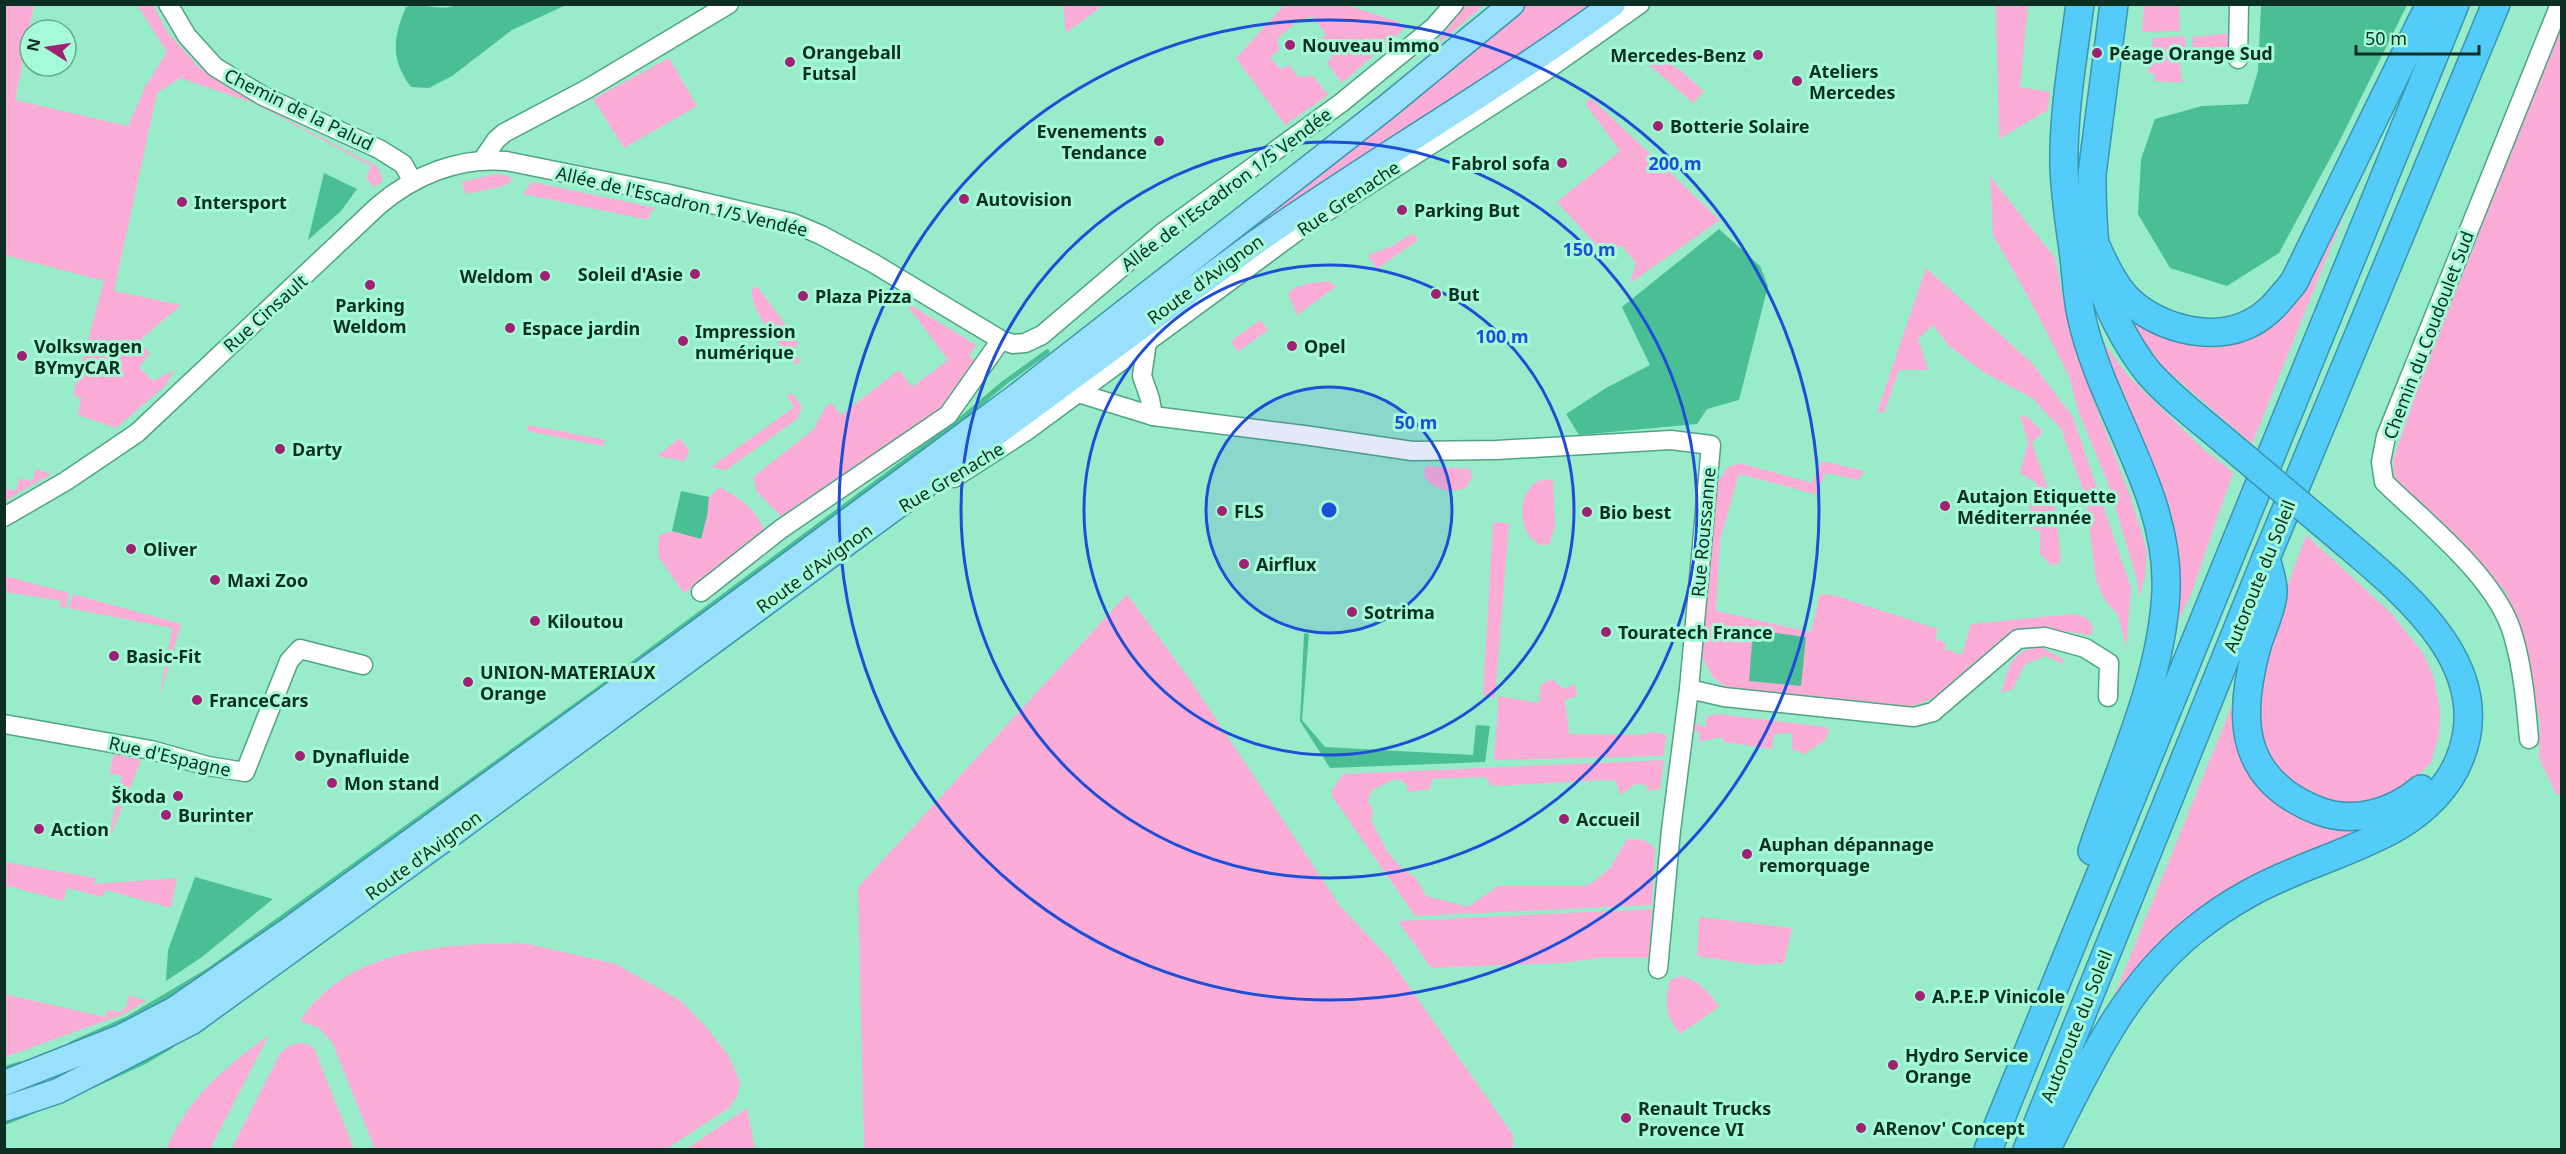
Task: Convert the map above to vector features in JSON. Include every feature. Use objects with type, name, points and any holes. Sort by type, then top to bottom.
[{"type":"highway","points":[[2046,1149],[2115,1019],[2161,959],[2192,932],[2248,893],[2397,827],[2423,809],[2449,780],[2458,762],[2468,731],[2470,711],[2461,676],[2432,624],[2394,585],[2339,544],[2217,442],[2160,399],[2134,373],[2111,336],[2085,250],[2064,168],[2066,110],[2079,4]]},
{"type":"highway","points":[[2063,966],[2077,897],[2134,734],[2152,669],[2166,590],[2162,538],[2155,512],[2099,374],[2081,315],[2085,250],[2092,202],[2092,174],[2114,4]]},
{"type":"highway","points":[[2085,250],[2126,297],[2156,320],[2170,326],[2210,332],[2250,324],[2276,305],[2294,282],[2430,4]]},
{"type":"highway","name":"Autoroute du Soleil","points":[[1988,1149],[2456,4]]},
{"type":"highway","name":"Autoroute du Soleil","points":[[2027,1149],[2266,558],[2496,4]]},
{"type":"highway","points":[[2266,558],[2273,593],[2252,669],[2244,716],[2255,756],[2275,785],[2291,799],[2325,813],[2360,816],[2396,807],[2412,797],[2435,773],[2450,744],[2449,691],[2442,669],[2428,642],[2414,623],[2339,544]]},
{"type":"main road","name":"Route d'Avignon","points":[[4,1083],[121,1038],[173,1010],[290,929],[675,649],[1018,395],[1384,109],[1512,4]]},
{"type":"main road","name":"Route d'Avignon","points":[[4,1109],[58,1091],[192,1022],[1286,220],[1550,48],[1613,4]]},
{"type":"street","name":"Chemin de la Palud","points":[[168,4],[187,36],[215,68],[263,96],[379,149],[403,164],[412,180]]},
{"type":"street","points":[[483,159],[496,140],[527,120],[587,89],[729,4]]},
{"type":"street","name":"Allée de l'Escadron 1/5 Vendée","points":[[483,159],[506,161],[665,193],[793,223],[873,263],[1001,340],[1013,344],[1025,343],[1042,335],[1162,232],[1341,103],[1434,27],[1454,4]]},
{"type":"street","name":"Rue Grenache","points":[[882,518],[933,491],[1025,432],[1323,214],[1544,72],[1640,4]]},
{"type":"street","points":[[2238,59],[2239,4]]},
{"type":"street","name":"Chemin du Coudoulet Sud","points":[[2529,739],[2524,681],[2513,633],[2491,590],[2384,482],[2381,462],[2386,436],[2560,4]]},
{"type":"street","points":[[506,161],[513,142],[527,120]]},
{"type":"street","name":"Rue Cinsault","points":[[4,518],[66,481],[137,433],[378,206],[412,180],[483,159]]},
{"type":"street","points":[[701,592],[781,529],[948,415],[1001,340]]},
{"type":"street","points":[[1146,342],[1142,376],[1153,416]]},
{"type":"street","name":"Rue Roussanne","points":[[1078,393],[1153,416],[1412,451],[1497,450],[1671,440],[1711,446],[1689,694],[1671,830],[1658,969]]},
{"type":"street","points":[[1689,694],[1914,717],[1934,712],[2018,639],[2045,637],[2085,648],[2109,663],[2108,697]]},
{"type":"street","name":"Rue d'Espagne","points":[[4,724],[151,750],[208,766],[244,772],[289,661],[300,649],[363,665]]},
{"type":"shaded area","points":[[1063,4],[1104,4],[1104,5],[1066,33]]},
{"type":"shaded area","points":[[4,5],[34,5],[31,18],[18,18],[19,78],[15,100],[128,126],[145,87],[167,52],[137,5],[153,5],[168,33],[199,67],[273,112],[378,167],[383,181],[374,187],[366,178],[371,166],[256,104],[180,78],[157,93],[114,291],[181,305],[139,341],[150,353],[139,367],[153,381],[174,370],[165,386],[116,428],[78,415],[81,398],[73,395],[104,281],[5,255]]},
{"type":"shaded area","points":[[456,5],[566,5],[512,30],[452,76],[429,88],[411,87],[400,67],[396,48],[398,29],[406,7],[445,8]]},
{"type":"shaded area","points":[[1284,5],[1347,5],[1399,22],[1405,28],[1342,83],[1327,63],[1333,54],[1321,39],[1326,34],[1312,16],[1294,24],[1277,39],[1279,50],[1270,58],[1281,69],[1289,65],[1298,77],[1313,76],[1328,95],[1285,125],[1236,58]]},
{"type":"shaded area","points":[[1462,5],[1484,5],[1429,52],[1458,14]]},
{"type":"shaded area","points":[[1527,5],[1598,5],[1126,327],[1176,282],[1430,85]]},
{"type":"shaded area","points":[[1996,5],[2028,5],[2020,87],[2050,92],[2048,110],[1999,139]]},
{"type":"shaded area","points":[[2144,5],[2179,5],[2180,31],[2142,32]]},
{"type":"shaded area","points":[[2261,5],[2407,5],[2339,142],[2279,253],[2227,286],[2170,268],[2138,214],[2141,159],[2155,119],[2202,106],[2248,104],[2258,71]]},
{"type":"shaded area","points":[[2561,27],[2561,795],[2556,794],[2539,758],[2540,725],[2530,674],[2506,592],[2394,483],[2393,460],[2420,381]]},
{"type":"shaded area","points":[[2234,33],[2231,54],[2228,56],[2193,55],[2192,37]]},
{"type":"shaded area","points":[[2185,36],[2186,54],[2179,55],[2182,83],[2154,81],[2155,74],[2148,73],[2153,38]]},
{"type":"shaded area","points":[[669,58],[697,106],[624,148],[593,99]]},
{"type":"shaded area","points":[[1654,59],[1675,66],[1704,91],[1693,103],[1649,65]]},
{"type":"shaded area","points":[[1591,98],[1720,220],[1630,283],[1636,263],[1622,246],[1600,249],[1557,202],[1620,151],[1585,103]]},
{"type":"shaded area","points":[[2362,170],[2252,444],[2153,358],[2125,311],[2260,328]]},
{"type":"shaded area","points":[[324,173],[357,189],[341,211],[308,240]]},
{"type":"shaded area","points":[[496,174],[509,176],[512,180],[504,186],[466,194],[461,182]]},
{"type":"shaded area","points":[[1990,176],[2055,258],[2065,311],[2080,364],[2131,499],[2147,551],[2145,576],[2139,598],[2137,580],[2108,483],[2079,413],[2068,374],[1993,235]]},
{"type":"shaded area","points":[[532,182],[656,208],[650,212],[649,220],[523,194]]},
{"type":"shaded area","points":[[1719,229],[1760,266],[1768,286],[1739,400],[1707,409],[1697,424],[1579,435],[1566,414],[1606,388],[1650,365],[1622,307]]},
{"type":"shaded area","points":[[1413,233],[1418,240],[1377,269],[1368,255],[1392,246]]},
{"type":"shaded area","points":[[1926,268],[2031,362],[2073,417],[2131,588],[2126,648],[2118,615],[2104,599],[2096,580],[2086,498],[2061,429],[2032,398],[1985,373],[1950,347],[1933,325],[1918,339],[1928,370],[1899,370],[1884,413],[1877,412]]},
{"type":"shaded area","points":[[1328,281],[1337,286],[1297,315],[1288,294],[1291,290],[1312,283]]},
{"type":"shaded area","points":[[757,286],[798,342],[794,352],[801,362],[795,364],[761,318],[752,298],[752,289]]},
{"type":"shaded area","points":[[904,301],[976,345],[969,356],[977,362],[939,411],[784,519],[757,492],[753,477],[813,430],[826,406],[832,403],[841,415],[899,370],[912,387],[948,360]]},
{"type":"shaded area","points":[[1260,320],[1268,330],[1238,352],[1231,341]]},
{"type":"shaded area","points":[[2091,325],[2127,375],[2204,450],[2233,472],[2193,589],[2165,650],[2171,598]]},
{"type":"shaded area","points":[[792,393],[802,407],[797,419],[726,470],[711,467],[794,407],[787,396]]},
{"type":"shaded area","points":[[2020,416],[2028,417],[2043,432],[2032,443],[2056,512],[2061,560],[2057,565],[2050,565],[2040,553],[2040,531],[2025,526],[2037,483],[2020,473],[2028,442]]},
{"type":"shaded area","points":[[528,425],[605,440],[603,446],[527,431]]},
{"type":"shaded area","points":[[680,438],[689,450],[685,461],[657,456]]},
{"type":"shaded area","points":[[1822,461],[1864,471],[1859,480],[1826,473],[1816,494],[1739,474],[1720,540],[1716,611],[1811,632],[1820,594],[1837,596],[1938,629],[1935,639],[1946,643],[1945,649],[1962,655],[1971,624],[2073,614],[2087,618],[2093,627],[2092,635],[2029,627],[2018,632],[1950,688],[1936,697],[1906,707],[1748,694],[1728,689],[1713,677],[1702,657],[1716,485],[1728,467],[1740,463],[1812,483]]},
{"type":"shaded area","points":[[1426,466],[1470,469],[1472,476],[1467,487],[1442,490],[1427,480],[1424,475]]},
{"type":"shaded area","points":[[36,469],[51,474],[5,501],[5,488],[16,491],[19,478],[32,481]]},
{"type":"shaded area","points":[[1553,479],[1555,526],[1549,545],[1540,545],[1529,536],[1525,529],[1523,505],[1533,485],[1541,480]]},
{"type":"shaded area","points":[[720,487],[748,506],[767,535],[684,593],[658,556],[659,535],[672,531],[701,538],[709,497]]},
{"type":"shaded area","points":[[681,491],[709,497],[701,539],[672,531]]},
{"type":"shaded area","points":[[1493,522],[1509,523],[1495,698],[1483,695]]},
{"type":"shaded area","points":[[2306,535],[2392,614],[2423,653],[2434,678],[2440,711],[2439,736],[2431,762],[2413,781],[2390,799],[2357,806],[2307,795],[2267,761],[2260,735],[2257,702],[2278,611]]},
{"type":"shaded area","points":[[5,576],[69,593],[66,608],[60,607],[61,601],[5,592]]},
{"type":"shaded area","points":[[73,594],[181,624],[159,699],[172,628],[68,608]]},
{"type":"shaded area","points":[[1127,594],[1190,680],[1340,906],[1389,958],[1513,1135],[1513,1149],[864,1149],[858,887]]},
{"type":"shaded area","points":[[1753,630],[1806,637],[1801,686],[1749,681]]},
{"type":"shaded area","points":[[1304,633],[1309,634],[1302,720],[1325,747],[1473,755],[1476,725],[1490,726],[1485,762],[1330,768],[1300,721]]},
{"type":"shaded area","points":[[2041,647],[2063,659],[2063,664],[2046,656],[2024,665],[2013,689],[2001,693],[2012,661],[2023,652]]},
{"type":"shaded area","points":[[1552,679],[1564,689],[1575,684],[1577,696],[1565,700],[1569,734],[1640,735],[1653,732],[1667,735],[1663,756],[1494,760],[1499,696],[1539,703],[1541,684]]},
{"type":"shaded area","points":[[2237,693],[2250,759],[2357,828],[2361,839],[2303,861],[2108,1011]]},
{"type":"shaded area","points":[[1717,714],[1827,727],[1829,733],[1824,741],[1804,754],[1792,749],[1792,733],[1774,734],[1772,749],[1724,742],[1721,737],[1699,742],[1700,732],[1694,731],[1694,723],[1706,727],[1706,717]]},
{"type":"shaded area","points":[[114,754],[141,760],[107,845],[122,776],[109,773]]},
{"type":"shaded area","points":[[1664,760],[1660,789],[1648,791],[1646,785],[1635,784],[1620,795],[1616,781],[1604,780],[1492,786],[1485,777],[1432,779],[1430,789],[1408,792],[1406,783],[1395,779],[1372,790],[1368,801],[1373,810],[1371,820],[1387,851],[1400,867],[1416,878],[1426,896],[1468,907],[1498,886],[1584,886],[1592,883],[1610,868],[1627,839],[1635,839],[1646,841],[1655,849],[1652,905],[1415,916],[1332,796],[1332,790],[1343,774]]},
{"type":"shaded area","points":[[5,862],[96,878],[94,884],[177,878],[171,908],[106,890],[102,897],[67,888],[63,901],[5,885]]},
{"type":"shaded area","points":[[195,877],[273,899],[202,957],[166,981],[168,950]]},
{"type":"shaded area","points":[[1652,909],[1649,958],[1600,958],[1562,963],[1431,968],[1398,921]]},
{"type":"shaded area","points":[[1699,917],[1792,928],[1784,963],[1756,965],[1697,956]]},
{"type":"shaded area","points":[[524,943],[616,964],[681,1001],[729,1056],[740,1082],[738,1094],[729,1108],[666,1149],[375,1149],[332,1042],[319,1028],[300,1021],[320,996],[344,978],[371,964],[431,949],[462,945]]},
{"type":"shaded area","points":[[1681,976],[1703,987],[1719,1007],[1680,1034],[1669,1015],[1667,995],[1670,980]]},
{"type":"shaded area","points":[[5,994],[105,1017],[108,1010],[121,1012],[127,1005],[129,995],[146,1001],[124,1014],[5,1057]]},
{"type":"shaded area","points":[[269,1035],[210,1149],[166,1149],[185,1113],[209,1084]]},
{"type":"shaded area","points":[[304,1043],[314,1048],[354,1149],[231,1149],[281,1052],[293,1044]]},
{"type":"shaded area","points":[[747,1108],[755,1149],[686,1149]]},
{"type":"waterway","points":[[71,1044],[129,1018],[208,971],[600,688],[958,422],[1004,383],[1047,352]]},
{"type":"waterway","points":[[94,1085],[144,1062],[171,1046]]},
{"type":"waterway","points":[[4,1069],[20,1064]]},
{"type":"waterway","points":[[4,1123],[36,1110]]},
{"type":"place","name":"Nouveau immo","points":[[1290,45]]},
{"type":"place","name":"Péage Orange Sud","points":[[2097,53]]},
{"type":"place","name":"Mercedes-Benz","points":[[1758,55]]},
{"type":"place","name":"Orangeball Futsal","points":[[790,62]]},
{"type":"place","name":"Ateliers Mercedes","points":[[1797,81]]},
{"type":"place","name":"Botterie Solaire","points":[[1658,126]]},
{"type":"place","name":"Evenements Tendance","points":[[1159,141]]},
{"type":"place","name":"Fabrol sofa","points":[[1562,163]]},
{"type":"place","name":"Autovision","points":[[964,199]]},
{"type":"place","name":"Intersport","points":[[182,202]]},
{"type":"place","name":"Parking But","points":[[1402,210]]},
{"type":"place","name":"Soleil d'Asie","points":[[695,274]]},
{"type":"place","name":"Weldom","points":[[545,276]]},
{"type":"place","name":"Parking Weldom","points":[[370,285]]},
{"type":"place","name":"But","points":[[1436,294]]},
{"type":"place","name":"Plaza Pizza","points":[[803,296]]},
{"type":"place","name":"Espace jardin","points":[[510,328]]},
{"type":"place","name":"Impression numérique","points":[[683,341]]},
{"type":"place","name":"Opel","points":[[1292,346]]},
{"type":"place","name":"Volkswagen BYmyCAR","points":[[22,356]]},
{"type":"place","name":"Darty","points":[[280,449]]},
{"type":"place","name":"Autajon Etiquette Méditerrannée","points":[[1945,506]]},
{"type":"place","name":"FLS","points":[[1222,511]]},
{"type":"place","name":"Bio best","points":[[1587,512]]},
{"type":"place","name":"Oliver","points":[[131,549]]},
{"type":"place","name":"Airflux","points":[[1244,564]]},
{"type":"place","name":"Maxi Zoo","points":[[215,580]]},
{"type":"place","name":"Sotrima","points":[[1352,612]]},
{"type":"place","name":"Kiloutou","points":[[535,621]]},
{"type":"place","name":"Touratech France","points":[[1606,632]]},
{"type":"place","name":"Basic-Fit","points":[[114,656]]},
{"type":"place","name":"UNION-MATERIAUX Orange","points":[[468,682]]},
{"type":"place","name":"FranceCars","points":[[197,700]]},
{"type":"place","name":"Dynafluide","points":[[300,756]]},
{"type":"place","name":"Mon stand","points":[[332,783]]},
{"type":"place","name":"Škoda","points":[[178,796]]},
{"type":"place","name":"Burinter","points":[[166,815]]},
{"type":"place","name":"Accueil","points":[[1564,819]]},
{"type":"place","name":"Action","points":[[39,829]]},
{"type":"place","name":"Auphan dépannage remorquage","points":[[1747,854]]},
{"type":"place","name":"A.P.E.P Vinicole","points":[[1920,996]]},
{"type":"place","name":"Hydro Service Orange","points":[[1893,1065]]},
{"type":"place","name":"Renault Trucks Provence VI","points":[[1626,1118]]},
{"type":"place","name":"ARenov' Concept","points":[[1861,1128]]}]
